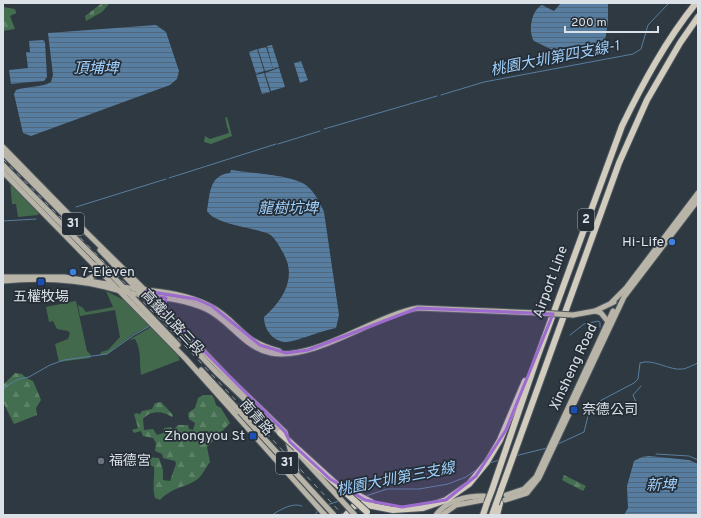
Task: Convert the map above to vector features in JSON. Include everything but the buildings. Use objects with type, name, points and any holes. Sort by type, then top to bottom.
[{"type":"highway","name":"Airport Line","points":[[483,515],[484,500],[492,490],[536,358],[622,126],[640,89],[659,56],[696,3]]},
{"type":"highway","name":"Airport Line","points":[[502,497],[510,464],[525,420],[602,206],[631,133],[663,71],[698,17]]},
{"type":"highway","points":[[346,515],[354,506],[364,504],[386,509],[409,510],[427,507],[446,500],[468,484],[493,453],[506,430],[536,358]]},
{"type":"highway","points":[[280,433],[368,514]]},
{"type":"highway","points":[[330,479],[355,496],[382,505],[410,507],[446,500]]},
{"type":"highway","points":[[492,515],[502,497]]},
{"type":"highway","points":[[497,515],[502,497]]},
{"type":"main road","name":"高鐵北路三段","points":[[3,146],[145,293],[217,373]]},
{"type":"main road","name":"高鐵北路三段","points":[[3,152],[138,289]]},
{"type":"main road","points":[[3,152],[17,161]]},
{"type":"main road","name":"高鐵北路三段","points":[[3,166],[208,383]]},
{"type":"main road","name":"高鐵北路三段","points":[[3,172],[95,264],[113,285],[120,289]]},
{"type":"main road","points":[[612,302],[635,276],[698,193]]},
{"type":"main road","points":[[151,296],[170,299],[208,309],[251,345],[271,353],[286,353],[308,350],[401,312],[418,308],[573,315],[595,311],[622,298],[698,200]]},
{"type":"main road","points":[[88,234],[94,245]]},
{"type":"main road","points":[[87,280],[95,275],[95,264]]},
{"type":"main road","points":[[3,277],[52,276],[113,285]]},
{"type":"main road","points":[[622,298],[635,276]]},
{"type":"main road","points":[[3,281],[70,281],[120,289],[138,289],[145,293]]},
{"type":"main road","points":[[120,289],[127,293],[184,296],[196,299],[212,306],[249,338],[260,345],[286,353]]},
{"type":"main road","name":"高鐵北路三段","points":[[127,293],[240,412]]},
{"type":"main road","name":"高鐵北路三段","points":[[145,293],[151,296],[227,376]]},
{"type":"main road","name":"Xinsheng Road","points":[[502,497],[527,493],[539,478],[548,455],[622,298]]},
{"type":"main road","points":[[164,311],[165,304],[170,299]]},
{"type":"main road","points":[[595,311],[601,313],[609,324]]},
{"type":"main road","name":"南青路","points":[[217,373],[280,433],[355,515]]},
{"type":"main road","name":"南青路","points":[[227,376],[285,432],[296,480],[300,488],[324,515]]},
{"type":"main road","name":"南青路","points":[[208,383],[296,480]]},
{"type":"main road","name":"南青路","points":[[240,412],[334,515]]},
{"type":"main road","points":[[241,420],[249,421]]},
{"type":"main road","points":[[436,515],[442,508],[456,500],[484,500]]},
{"type":"main road","points":[[442,515],[456,505],[484,500]]},
{"type":"highlighted area","points":[[146,291],[196,299],[212,306],[260,345],[286,353],[308,350],[418,308],[553,314],[506,430],[476,476],[446,500],[402,507],[365,500],[330,479],[290,442],[285,432],[164,311],[166,298],[151,296]]},
{"type":"green space","points":[[102,3],[110,3],[102,12],[86,21],[85,16]]},
{"type":"green space","points":[[3,7],[15,9],[16,13],[10,16],[15,29],[3,31]]},
{"type":"green space","points":[[227,117],[232,136],[211,144],[204,142],[205,136],[210,139],[229,133],[225,118]]},
{"type":"green space","points":[[10,180],[39,211],[38,215],[18,217],[16,204],[12,204]]},
{"type":"green space","points":[[106,291],[124,300],[150,326],[134,334],[107,354],[100,355],[101,352],[108,350],[120,337],[115,310],[80,316],[78,305],[86,312],[113,307]]},
{"type":"green space","points":[[76,301],[87,351],[91,355],[90,358],[59,362],[55,344],[68,339],[70,333],[68,331],[57,329],[53,321],[49,322],[46,307]]},
{"type":"green space","points":[[151,327],[180,356],[178,357],[180,360],[141,375],[137,343],[135,339],[129,340]]},
{"type":"green space","points":[[15,373],[22,374],[26,378],[33,381],[41,400],[36,408],[37,415],[14,424],[3,402],[3,385]]},
{"type":"green space","points":[[203,395],[211,395],[214,398],[216,405],[221,408],[230,423],[207,447],[210,462],[199,478],[190,484],[170,492],[160,500],[155,498],[154,467],[147,464],[129,461],[139,457],[159,458],[163,470],[163,480],[170,481],[176,464],[175,461],[163,458],[162,454],[155,451],[156,443],[153,438],[143,436],[141,431],[134,433],[132,430],[138,428],[134,414],[138,413],[139,415],[142,411],[152,409],[155,403],[161,402],[173,415],[172,417],[157,412],[150,414],[143,419],[144,430],[153,429],[157,435],[163,433],[164,428],[171,427],[173,430],[178,425],[188,425],[189,429],[193,430],[195,423],[189,419],[188,413],[195,408],[198,398]]},
{"type":"green space","points":[[564,475],[586,486],[583,491],[562,480]]},
{"type":"water","points":[[561,3],[608,3],[608,23],[603,52],[564,50],[563,55],[534,41],[531,27],[535,11],[542,5],[554,11]]},
{"type":"water","name":"頂埔埤","points":[[156,25],[166,32],[179,71],[177,79],[170,85],[31,136],[23,133],[14,94],[16,90],[51,82],[53,75],[48,33]]},
{"type":"water","points":[[43,40],[45,42],[47,77],[44,81],[11,84],[9,70],[28,68],[26,52],[30,52],[29,41]]},
{"type":"water","points":[[272,45],[279,67],[273,69],[267,46]]},
{"type":"water","points":[[266,47],[273,69],[265,71],[258,49]]},
{"type":"water","points":[[257,49],[264,71],[256,74],[249,52]]},
{"type":"water","points":[[301,61],[308,80],[300,83],[294,63]]},
{"type":"water","points":[[279,68],[285,87],[271,91],[265,73]]},
{"type":"water","points":[[264,73],[270,92],[262,94],[256,75]]},
{"type":"water","name":"龍樹坑埤","points":[[231,170],[292,179],[307,186],[317,198],[324,212],[339,315],[336,328],[288,342],[276,339],[267,330],[264,317],[278,303],[283,295],[289,278],[287,260],[278,244],[269,234],[226,223],[218,220],[207,211],[210,192],[214,181],[218,177],[230,173]]},
{"type":"water","name":"新埤","points":[[649,456],[689,460],[698,464],[698,515],[624,515],[628,508],[627,486],[634,461],[642,457]]},
{"type":"waterway","name":"桃園大圳第四支線-1","points":[[441,95],[484,82],[633,54],[641,49],[648,25],[669,3]]},
{"type":"waterway","name":"桃園大圳第四支線-1","points":[[324,129],[437,96]]},
{"type":"waterway","name":"桃園大圳第四支線-1","points":[[278,144],[320,131]]},
{"type":"waterway","name":"桃園大圳第四支線-1","points":[[169,178],[276,144]]},
{"type":"waterway","name":"桃園大圳第四支線-1","points":[[76,207],[166,179]]},
{"type":"waterway","name":"桃園大圳第四支線-1","points":[[3,221],[36,219]]},
{"type":"waterway","points":[[570,335],[584,324],[598,321],[600,322],[600,327]]},
{"type":"waterway","points":[[3,390],[8,385],[19,379],[29,377],[50,365],[64,360],[107,354],[150,326]]},
{"type":"waterway","name":"桃園大圳第三支線","points":[[558,444],[584,432],[588,416],[596,403],[634,383],[638,379],[640,363],[650,362],[678,369],[685,369],[698,363]]},
{"type":"waterway","points":[[636,402],[633,395],[641,386]]},
{"type":"waterway","name":"桃園大圳第三支線","points":[[515,456],[547,448]]},
{"type":"waterway","points":[[656,454],[689,456],[698,460]]},
{"type":"waterway","name":"桃園大圳第三支線","points":[[490,463],[499,460]]},
{"type":"waterway","name":"桃園大圳第三支線","points":[[366,496],[387,489],[419,489],[448,484],[466,477],[480,467]]},
{"type":"waterway","name":"桃園大圳第三支線","points":[[327,505],[339,501]]},
{"type":"waterway","points":[[272,515],[290,506],[302,506]]},
{"type":"waterway","name":"桃園大圳第三支線","points":[[315,515],[318,510]]},
{"type":"railway","points":[[3,159],[159,318],[343,515]]},
{"type":"place","name":"Hi-Life","points":[[672,242]]},
{"type":"place","name":"7-Eleven","points":[[73,272]]},
{"type":"place","name":"五權牧場","points":[[41,282]]},
{"type":"place","name":"奈德公司","points":[[574,410]]},
{"type":"place","name":"Zhongyou St","points":[[253,436]]},
{"type":"place","name":"福德宮","points":[[101,461]]}]
